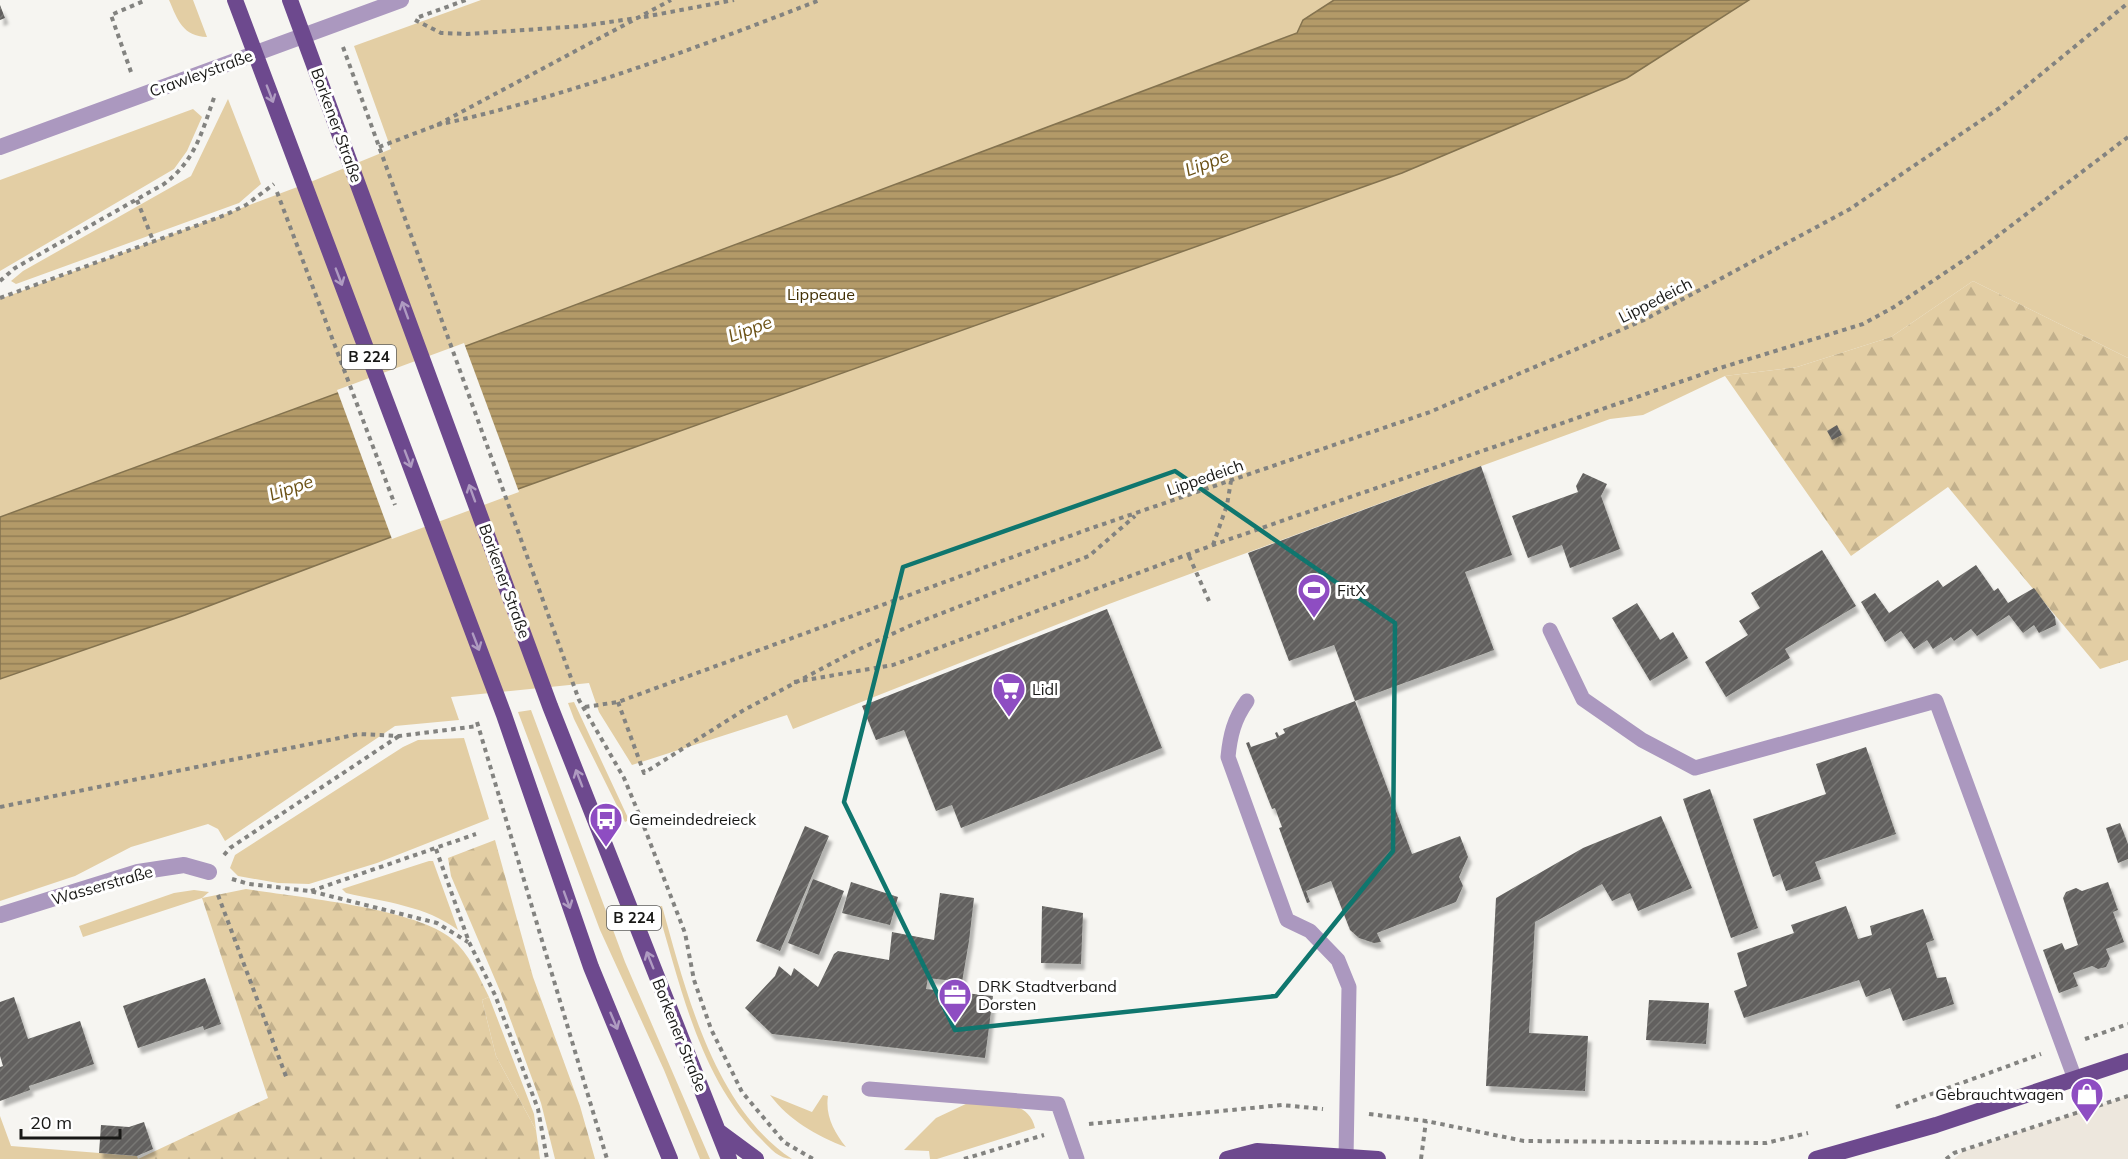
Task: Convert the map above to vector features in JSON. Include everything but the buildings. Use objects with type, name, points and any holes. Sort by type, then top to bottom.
[{"type":"main road","name":"B 224","points":[[235,0],[504,715],[591,967],[670,1159]]},
{"type":"main road","name":"Borkener Straße","points":[[290,0],[550,705],[729,1159]]},
{"type":"main road","points":[[1816,1159],[1936,1125],[2128,1061]]},
{"type":"main road","points":[[718,1131],[756,1159]]},
{"type":"main road","points":[[1227,1159],[1257,1151],[1378,1159]]},
{"type":"street","name":"Crawleystraße","points":[[0,147],[401,0]]},
{"type":"street","name":"Wasserstraße","points":[[0,915],[138,872],[184,865],[209,872]]},
{"type":"lane","points":[[1550,630],[1583,699],[1642,740],[1695,768],[1936,701],[2075,1078]]},
{"type":"lane","points":[[1247,701],[1238,714],[1230,735],[1228,757],[1287,920],[1310,931],[1338,960],[1348,987],[1346,1158]]},
{"type":"lane","points":[[869,1089],[1058,1104],[1077,1159]]},
{"type":"path","points":[[121,78],[132,74],[111,15],[146,0]]},
{"type":"path","points":[[466,0],[414,19],[441,33],[467,34],[582,26],[734,0]]},
{"type":"path","points":[[379,147],[437,125],[671,0]]},
{"type":"path","points":[[437,125],[510,110],[755,26],[820,0]]},
{"type":"path","name":"Lippedeich","points":[[585,707],[618,702],[1078,533],[1430,412],[1644,320],[1850,209],[2001,107],[2128,3]]},
{"type":"path","points":[[346,54],[579,700],[624,778],[641,819],[685,933],[694,980],[716,1040],[742,1092],[784,1142],[813,1159]]},
{"type":"path","points":[[0,281],[15,268],[137,200],[180,172],[193,154],[216,93]]},
{"type":"path","points":[[794,682],[893,665],[1167,562],[1720,368],[1863,324],[1894,307],[1979,250],[2128,137]]},
{"type":"path","points":[[0,298],[154,243],[246,205],[274,184]]},
{"type":"path","points":[[137,200],[154,243]]},
{"type":"path","points":[[1213,546],[1227,505],[1231,481]]},
{"type":"path","points":[[618,702],[644,773],[794,682],[914,624],[1089,556],[1137,514]]},
{"type":"path","points":[[1189,556],[1209,601]]},
{"type":"path","points":[[477,718],[607,1159]]},
{"type":"path","points":[[0,807],[359,734],[399,736],[478,726]]},
{"type":"path","points":[[209,872],[230,848],[399,736]]},
{"type":"path","points":[[310,891],[476,834]]},
{"type":"path","points":[[436,849],[469,942],[495,995],[538,1109],[547,1159]]},
{"type":"path","points":[[209,872],[249,884],[310,891],[437,922],[469,942]]},
{"type":"path","points":[[209,872],[287,1080]]},
{"type":"path","points":[[1894,1108],[2128,1024]]},
{"type":"path","points":[[1946,1159],[1954,1152],[2128,1096]]},
{"type":"path","points":[[964,1159],[1094,1122],[1282,1105],[1426,1121],[1524,1141],[1766,1143],[1810,1132]]},
{"type":"path","points":[[1420,1159],[1426,1121]]},
{"type":"highlighted area","points":[[1175,471],[1395,623],[1393,851],[1276,996],[955,1030],[844,802],[903,567]]},
{"type":"shaded area","name":"Gebrauchtwagen","points":[[2128,1096],[2128,1159],[1954,1159],[1963,1151]]},
{"type":"green space","points":[[169,0],[193,0],[207,37],[192,34],[182,26]]},
{"type":"green space","name":"Lippeaue","points":[[481,0],[2128,0],[2128,358],[1973,281],[1891,337],[1797,367],[1725,376],[1643,415],[1610,419],[1432,484],[1109,604],[793,729],[787,715],[632,765],[599,712],[589,683],[451,697],[459,720],[395,726],[225,841],[218,829],[208,824],[131,847],[75,876],[0,901],[0,299],[308,183],[391,149],[354,46]]},
{"type":"green space","points":[[228,99],[261,184],[239,203],[16,284],[11,281],[23,271],[191,176]]},
{"type":"green space","points":[[193,109],[202,117],[187,151],[174,169],[0,271],[0,180]]},
{"type":"green space","points":[[1973,281],[2128,358],[2128,660],[2100,669],[1948,487],[1851,556],[1725,376],[1797,367],[1891,337]]},
{"type":"green space","points":[[574,702],[629,820],[625,822],[574,719],[568,703]]},
{"type":"green space","points":[[531,710],[625,962],[710,1159],[700,1159],[664,1070],[600,930],[518,712]]},
{"type":"green space","points":[[464,738],[489,819],[377,863],[309,884],[278,883],[238,876],[230,868],[235,855],[403,747],[418,740]]},
{"type":"green space","points":[[495,840],[533,977],[580,1106],[595,1159],[555,1159],[541,1103],[500,991],[451,876],[448,858]]},
{"type":"green space","points":[[433,861],[458,930],[419,910],[346,893],[342,889]]},
{"type":"green space","points":[[246,889],[354,905],[384,912],[435,928],[452,939],[469,958],[489,997],[482,1000],[496,1056],[536,1130],[540,1159],[138,1159],[268,1098],[202,898]]},
{"type":"green space","points":[[194,890],[209,892],[202,898],[83,937],[79,926],[174,893]]},
{"type":"green space","points":[[662,906],[693,1010],[723,1079],[742,1110],[765,1137],[792,1159],[783,1157],[772,1150],[741,1116],[708,1061],[684,1000],[657,907]]},
{"type":"green space","points":[[489,997],[534,1114],[536,1130],[496,1056],[482,1000]]},
{"type":"green space","points":[[770,1095],[812,1112],[823,1095],[828,1096],[831,1123],[846,1147],[824,1138],[794,1120]]},
{"type":"green space","points":[[970,1102],[999,1103],[1017,1107],[1031,1118],[1035,1128],[937,1159],[930,1159],[929,1151],[904,1150],[936,1118]]},
{"type":"green space","points":[[0,1116],[11,1146],[137,1156],[138,1159],[0,1159]]},
{"type":"water","name":"Lippe","points":[[1334,0],[1749,0],[1627,78],[1402,173],[518,489],[185,615],[0,679],[0,517],[466,346],[1297,33],[1303,20]]},
{"type":"pier","points":[[464,343],[519,492],[392,539],[337,390]]},
{"type":"place","name":"FitX","points":[[1314,619]]},
{"type":"place","name":"Lidl","points":[[1009,718]]},
{"type":"place","name":"Gemeindedreieck","points":[[606,848]]},
{"type":"place","name":"DRK Stadtverband Dorsten","points":[[955,1024]]},
{"type":"place","name":"Gebrauchtwagen","points":[[2087,1123]]}]
